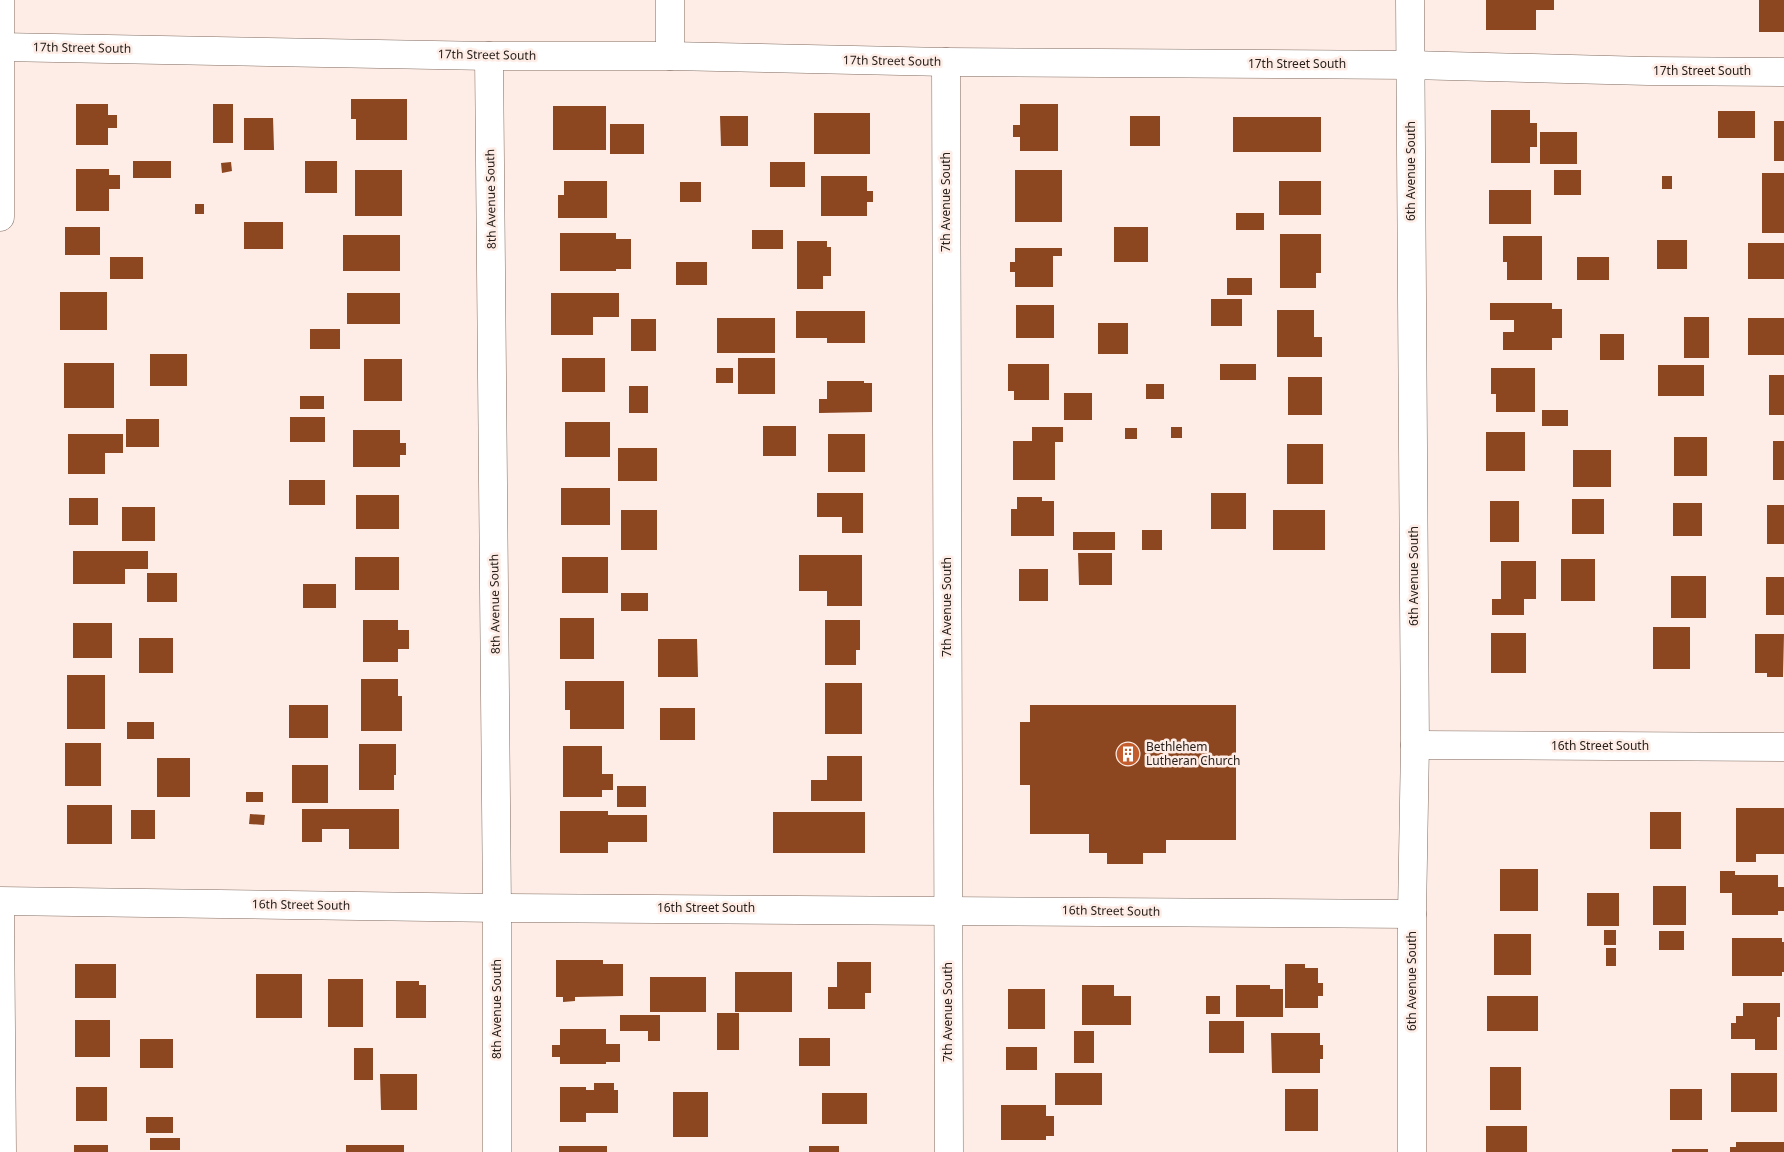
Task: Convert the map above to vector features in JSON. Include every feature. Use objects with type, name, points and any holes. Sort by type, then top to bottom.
[{"type":"street","points":[[0,0],[0,217]]},
{"type":"street","points":[[670,0],[670,56]]},
{"type":"street","name":"6th Avenue South","points":[[1410,0],[1415,745],[1412,914],[1412,1152]]},
{"type":"street","name":"17th Street South","points":[[0,47],[489,56],[670,56],[946,62],[1410,65],[1648,71],[1784,72]]},
{"type":"street","name":"8th Avenue South","points":[[489,56],[497,908],[497,1152]]},
{"type":"street","name":"7th Avenue South","points":[[946,62],[949,1152]]},
{"type":"street","name":"16th Street South","points":[[1415,745],[1784,747]]},
{"type":"street","name":"16th Street South","points":[[0,901],[497,908],[1412,914]]},
{"type":"street","points":[[0,908],[2,1152]]},
{"type":"building","points":[[1486,0],[1554,0],[1554,10],[1536,10],[1536,30],[1486,30]]},
{"type":"building","points":[[1759,0],[1784,0],[1784,32],[1759,32]]},
{"type":"building","points":[[351,99],[407,99],[407,140],[356,140],[356,119],[351,119]]},
{"type":"building","points":[[76,104],[108,104],[108,115],[117,115],[117,128],[108,128],[108,145],[76,145]]},
{"type":"building","points":[[213,104],[233,104],[233,143],[213,143]]},
{"type":"building","points":[[1020,104],[1058,104],[1058,151],[1020,151],[1020,137],[1013,137],[1013,125],[1020,125]]},
{"type":"building","points":[[553,106],[606,106],[606,150],[553,150]]},
{"type":"building","points":[[1491,110],[1530,110],[1530,123],[1537,123],[1537,147],[1530,147],[1530,163],[1491,163]]},
{"type":"building","points":[[1718,111],[1755,111],[1755,138],[1718,138]]},
{"type":"building","points":[[814,113],[870,113],[870,154],[814,154]]},
{"type":"building","points":[[720,116],[748,116],[748,146],[721,146]]},
{"type":"building","points":[[1130,116],[1160,116],[1160,146],[1130,146]]},
{"type":"building","points":[[1233,117],[1321,117],[1321,152],[1233,152]]},
{"type":"building","points":[[244,118],[273,118],[274,150],[244,150]]},
{"type":"building","points":[[1774,121],[1784,121],[1784,161],[1774,161]]},
{"type":"building","points":[[610,124],[644,124],[644,154],[610,154]]},
{"type":"building","points":[[1540,132],[1577,132],[1577,164],[1540,164]]},
{"type":"building","points":[[133,161],[171,161],[171,178],[133,178]]},
{"type":"building","points":[[305,161],[337,161],[337,193],[305,193]]},
{"type":"building","points":[[231,162],[232,171],[222,173],[221,163]]},
{"type":"building","points":[[770,162],[805,162],[805,187],[770,187]]},
{"type":"building","points":[[76,169],[109,169],[109,175],[120,175],[120,189],[109,189],[109,211],[76,211]]},
{"type":"building","points":[[355,170],[402,170],[402,216],[355,216]]},
{"type":"building","points":[[1015,170],[1062,170],[1062,222],[1015,222]]},
{"type":"building","points":[[1554,170],[1581,170],[1581,195],[1554,195]]},
{"type":"building","points":[[1762,173],[1784,173],[1784,233],[1762,233]]},
{"type":"building","points":[[821,176],[867,176],[867,191],[873,191],[873,202],[867,202],[867,216],[821,216]]},
{"type":"building","points":[[1662,176],[1672,176],[1672,189],[1662,189]]},
{"type":"building","points":[[564,181],[607,181],[607,218],[558,218],[558,195],[564,195]]},
{"type":"building","points":[[1279,181],[1321,181],[1321,215],[1279,215]]},
{"type":"building","points":[[680,182],[701,182],[701,202],[680,202]]},
{"type":"building","points":[[1489,190],[1531,190],[1531,224],[1489,224]]},
{"type":"building","points":[[195,204],[204,204],[204,214],[195,214]]},
{"type":"building","points":[[1236,213],[1264,213],[1264,230],[1236,230]]},
{"type":"building","points":[[244,222],[283,222],[283,249],[244,249]]},
{"type":"building","points":[[65,227],[100,227],[100,255],[65,255]]},
{"type":"building","points":[[1114,227],[1148,227],[1148,262],[1114,262]]},
{"type":"building","points":[[752,230],[783,230],[783,249],[752,249]]},
{"type":"building","points":[[560,233],[616,233],[616,239],[631,239],[631,269],[616,269],[616,271],[560,271]]},
{"type":"building","points":[[1280,234],[1321,234],[1321,273],[1316,273],[1316,288],[1280,288]]},
{"type":"building","points":[[343,235],[400,235],[400,271],[343,271]]},
{"type":"building","points":[[1503,236],[1542,236],[1542,280],[1507,280],[1507,262],[1503,262]]},
{"type":"building","points":[[1657,240],[1687,240],[1687,269],[1657,269]]},
{"type":"building","points":[[797,241],[827,241],[827,247],[831,247],[831,276],[823,276],[823,289],[797,289]]},
{"type":"building","points":[[1748,243],[1784,243],[1784,279],[1748,279]]},
{"type":"building","points":[[1015,248],[1062,248],[1062,256],[1053,256],[1053,287],[1015,287],[1015,272],[1010,272],[1010,262],[1015,262]]},
{"type":"building","points":[[110,257],[143,257],[143,279],[110,279]]},
{"type":"building","points":[[1577,257],[1609,257],[1609,280],[1577,280]]},
{"type":"building","points":[[676,262],[707,262],[707,285],[676,285]]},
{"type":"building","points":[[1227,278],[1252,278],[1252,295],[1227,295]]},
{"type":"building","points":[[60,292],[107,292],[107,330],[60,330]]},
{"type":"building","points":[[347,293],[400,293],[400,324],[347,324]]},
{"type":"building","points":[[551,293],[619,293],[619,317],[593,317],[593,335],[551,335]]},
{"type":"building","points":[[1211,299],[1242,299],[1242,326],[1211,326]]},
{"type":"building","points":[[1490,303],[1552,303],[1552,309],[1562,309],[1562,338],[1552,338],[1552,350],[1503,350],[1503,332],[1514,332],[1514,320],[1490,320]]},
{"type":"building","points":[[1016,305],[1054,305],[1054,338],[1016,338]]},
{"type":"building","points":[[1277,310],[1314,310],[1314,337],[1322,337],[1322,357],[1277,357]]},
{"type":"building","points":[[796,311],[865,311],[865,343],[827,343],[827,338],[796,338]]},
{"type":"building","points":[[1684,317],[1709,317],[1709,358],[1684,358]]},
{"type":"building","points":[[717,318],[775,318],[775,353],[717,353]]},
{"type":"building","points":[[1748,318],[1784,318],[1784,355],[1748,355]]},
{"type":"building","points":[[631,319],[656,319],[656,351],[631,351]]},
{"type":"building","points":[[1098,323],[1128,323],[1128,354],[1098,354]]},
{"type":"building","points":[[310,329],[340,329],[340,349],[310,349]]},
{"type":"building","points":[[1600,334],[1624,334],[1624,360],[1600,360]]},
{"type":"building","points":[[150,354],[187,354],[187,386],[150,386]]},
{"type":"building","points":[[562,358],[605,358],[605,392],[562,392]]},
{"type":"building","points":[[738,358],[775,358],[775,394],[738,394]]},
{"type":"building","points":[[364,359],[402,359],[402,401],[364,401]]},
{"type":"building","points":[[64,363],[114,363],[114,408],[64,408]]},
{"type":"building","points":[[1008,364],[1049,364],[1049,400],[1014,400],[1014,391],[1008,391]]},
{"type":"building","points":[[1220,364],[1256,364],[1256,380],[1220,380]]},
{"type":"building","points":[[1658,365],[1704,365],[1704,396],[1658,396]]},
{"type":"building","points":[[716,368],[733,368],[733,383],[716,383]]},
{"type":"building","points":[[1491,368],[1535,368],[1535,412],[1496,412],[1496,394],[1491,394]]},
{"type":"building","points":[[1769,375],[1784,375],[1784,415],[1769,415]]},
{"type":"building","points":[[1288,377],[1322,377],[1322,415],[1288,415]]},
{"type":"building","points":[[827,381],[864,381],[864,383],[872,383],[872,412],[819,413],[819,399],[827,399]]},
{"type":"building","points":[[1146,384],[1164,384],[1164,399],[1146,399]]},
{"type":"building","points":[[629,386],[648,386],[648,413],[629,413]]},
{"type":"building","points":[[1064,393],[1092,393],[1092,420],[1064,420]]},
{"type":"building","points":[[300,396],[324,396],[324,409],[300,409]]},
{"type":"building","points":[[1542,410],[1568,410],[1568,426],[1542,426]]},
{"type":"building","points":[[290,417],[325,417],[325,442],[290,442]]},
{"type":"building","points":[[126,419],[159,419],[159,447],[126,447]]},
{"type":"building","points":[[565,422],[610,422],[610,457],[565,457]]},
{"type":"building","points":[[763,426],[796,426],[796,456],[763,456]]},
{"type":"building","points":[[1032,427],[1063,427],[1063,442],[1055,442],[1055,480],[1013,480],[1013,441],[1032,441]]},
{"type":"building","points":[[1171,427],[1182,427],[1182,438],[1171,438]]},
{"type":"building","points":[[1125,428],[1137,428],[1137,439],[1125,439]]},
{"type":"building","points":[[353,430],[400,430],[400,443],[406,443],[406,455],[400,455],[400,467],[353,467]]},
{"type":"building","points":[[1486,432],[1525,432],[1525,471],[1486,471]]},
{"type":"building","points":[[68,434],[123,434],[123,453],[105,453],[105,474],[68,474]]},
{"type":"building","points":[[828,434],[865,434],[865,472],[828,472]]},
{"type":"building","points":[[1674,437],[1707,437],[1707,476],[1674,476]]},
{"type":"building","points":[[1773,441],[1784,441],[1784,480],[1773,480]]},
{"type":"building","points":[[1287,444],[1323,444],[1323,484],[1287,484]]},
{"type":"building","points":[[618,448],[657,448],[657,481],[618,481]]},
{"type":"building","points":[[1573,450],[1611,450],[1611,487],[1573,487]]},
{"type":"building","points":[[289,480],[325,480],[325,505],[289,505]]},
{"type":"building","points":[[561,488],[610,488],[610,525],[561,525]]},
{"type":"building","points":[[817,493],[863,493],[863,533],[842,533],[842,517],[817,517]]},
{"type":"building","points":[[1211,493],[1246,493],[1246,529],[1211,529]]},
{"type":"building","points":[[356,495],[399,495],[399,529],[356,529]]},
{"type":"building","points":[[1017,497],[1042,497],[1042,501],[1054,501],[1054,536],[1011,536],[1011,509],[1017,509]]},
{"type":"building","points":[[69,498],[98,498],[98,525],[69,525]]},
{"type":"building","points":[[1572,499],[1604,499],[1604,534],[1572,534]]},
{"type":"building","points":[[1490,501],[1519,501],[1519,542],[1490,542]]},
{"type":"building","points":[[1673,503],[1702,503],[1702,536],[1673,536]]},
{"type":"building","points":[[1767,505],[1784,505],[1784,544],[1767,544]]},
{"type":"building","points":[[122,507],[155,507],[155,541],[122,541]]},
{"type":"building","points":[[621,510],[657,510],[657,550],[621,550]]},
{"type":"building","points":[[1273,510],[1325,510],[1325,550],[1273,550]]},
{"type":"building","points":[[1142,530],[1162,530],[1162,550],[1142,550]]},
{"type":"building","points":[[1073,532],[1115,532],[1115,550],[1073,550]]},
{"type":"building","points":[[73,551],[148,551],[148,569],[125,569],[125,584],[73,584]]},
{"type":"building","points":[[1078,553],[1112,553],[1112,585],[1079,585]]},
{"type":"building","points":[[799,555],[862,555],[862,606],[827,606],[827,591],[799,591]]},
{"type":"building","points":[[355,557],[399,557],[399,590],[355,590]]},
{"type":"building","points":[[562,557],[608,557],[608,593],[562,593]]},
{"type":"building","points":[[1561,559],[1595,559],[1595,601],[1561,601]]},
{"type":"building","points":[[1501,561],[1536,561],[1536,599],[1524,599],[1524,615],[1492,615],[1492,599],[1501,599]]},
{"type":"building","points":[[1019,569],[1048,569],[1048,601],[1019,601]]},
{"type":"building","points":[[147,573],[177,573],[177,602],[147,602]]},
{"type":"building","points":[[1671,576],[1706,576],[1706,618],[1671,618]]},
{"type":"building","points":[[1766,577],[1784,577],[1784,615],[1766,615]]},
{"type":"building","points":[[303,584],[336,584],[336,608],[303,608]]},
{"type":"building","points":[[621,593],[648,593],[648,611],[621,611]]},
{"type":"building","points":[[560,618],[594,618],[594,659],[560,659]]},
{"type":"building","points":[[363,620],[398,620],[398,630],[409,630],[409,649],[398,649],[398,662],[363,662]]},
{"type":"building","points":[[825,620],[860,620],[860,650],[856,650],[856,665],[825,665]]},
{"type":"building","points":[[73,623],[112,623],[112,658],[73,658]]},
{"type":"building","points":[[1653,627],[1690,627],[1690,669],[1653,669]]},
{"type":"building","points":[[1491,633],[1526,633],[1526,673],[1491,673]]},
{"type":"building","points":[[1755,634],[1784,634],[1783,677],[1767,677],[1767,673],[1755,673]]},
{"type":"building","points":[[139,638],[173,638],[173,673],[139,673]]},
{"type":"building","points":[[658,639],[697,639],[698,677],[658,677]]},
{"type":"building","points":[[67,675],[105,675],[105,729],[67,729]]},
{"type":"building","points":[[361,679],[398,679],[398,696],[402,696],[402,731],[361,731]]},
{"type":"building","points":[[565,681],[624,681],[624,729],[570,729],[570,710],[565,710]]},
{"type":"building","points":[[825,683],[862,683],[862,734],[825,734]]},
{"type":"building","points":[[289,705],[328,705],[328,738],[289,738]]},
{"type":"building","name":"Bethlehem Lutheran Church","points":[[1030,705],[1236,705],[1236,840],[1166,840],[1166,853],[1143,853],[1143,864],[1107,864],[1107,853],[1089,853],[1089,834],[1030,834],[1030,785],[1020,785],[1020,722],[1030,722]]},
{"type":"building","points":[[660,708],[695,708],[695,740],[660,740]]},
{"type":"building","points":[[127,722],[154,722],[154,739],[127,739]]},
{"type":"building","points":[[65,743],[101,743],[101,786],[65,786]]},
{"type":"building","points":[[359,744],[396,744],[394,790],[359,790]]},
{"type":"building","points":[[563,746],[602,746],[602,774],[613,774],[613,790],[602,790],[602,797],[563,797]]},
{"type":"building","points":[[827,756],[862,756],[862,801],[811,801],[811,780],[827,780]]},
{"type":"building","points":[[157,758],[190,758],[190,797],[157,797]]},
{"type":"building","points":[[292,765],[328,765],[328,803],[292,803]]},
{"type":"building","points":[[617,786],[646,786],[646,807],[617,807]]},
{"type":"building","points":[[246,792],[263,792],[263,802],[246,802]]},
{"type":"building","points":[[67,805],[112,805],[112,844],[67,844]]},
{"type":"building","points":[[1736,808],[1784,808],[1784,854],[1756,854],[1756,862],[1736,862]]},
{"type":"building","points":[[302,809],[399,809],[399,849],[349,849],[349,829],[322,829],[322,842],[302,842]]},
{"type":"building","points":[[131,810],[155,810],[155,839],[131,839]]},
{"type":"building","points":[[560,811],[608,811],[608,815],[647,815],[647,842],[608,842],[608,853],[560,853]]},
{"type":"building","points":[[773,812],[865,812],[865,853],[773,853]]},
{"type":"building","points":[[1650,812],[1681,812],[1681,849],[1650,849]]},
{"type":"building","points":[[250,814],[265,815],[264,825],[249,824]]},
{"type":"building","points":[[1500,869],[1538,869],[1538,911],[1500,911]]},
{"type":"building","points":[[1720,871],[1735,871],[1735,875],[1778,875],[1778,887],[1784,887],[1784,911],[1778,911],[1778,915],[1732,915],[1732,893],[1720,893]]},
{"type":"building","points":[[1653,886],[1686,886],[1686,925],[1653,925]]},
{"type":"building","points":[[1587,893],[1619,893],[1619,926],[1587,926]]},
{"type":"building","points":[[1604,930],[1616,930],[1616,945],[1604,945]]},
{"type":"building","points":[[1659,931],[1684,931],[1684,950],[1659,950]]},
{"type":"building","points":[[1494,934],[1531,934],[1531,975],[1494,975]]},
{"type":"building","points":[[1732,938],[1782,938],[1782,942],[1784,942],[1784,972],[1782,972],[1782,976],[1732,976]]},
{"type":"building","points":[[1606,948],[1616,948],[1616,966],[1606,966]]},
{"type":"building","points":[[556,960],[603,960],[603,964],[623,964],[623,996],[575,997],[575,1001],[563,1002],[563,997],[556,997]]},
{"type":"building","points":[[837,962],[871,962],[871,993],[865,993],[865,1009],[828,1009],[828,987],[837,987]]},
{"type":"building","points":[[75,964],[116,964],[116,998],[75,998]]},
{"type":"building","points":[[1285,964],[1305,964],[1305,968],[1318,968],[1318,983],[1323,983],[1323,996],[1318,996],[1318,1008],[1285,1008]]},
{"type":"building","points":[[735,972],[792,972],[792,1012],[735,1012]]},
{"type":"building","points":[[256,974],[302,974],[302,1018],[256,1018]]},
{"type":"building","points":[[650,977],[706,977],[706,1012],[650,1012]]},
{"type":"building","points":[[328,979],[363,979],[363,1027],[328,1027]]},
{"type":"building","points":[[396,981],[419,981],[419,985],[426,985],[426,1018],[396,1018]]},
{"type":"building","points":[[1082,985],[1114,985],[1114,996],[1131,996],[1131,1025],[1082,1025]]},
{"type":"building","points":[[1236,985],[1270,985],[1270,989],[1283,989],[1283,1017],[1236,1017]]},
{"type":"building","points":[[1008,989],[1045,989],[1045,1029],[1008,1029]]},
{"type":"building","points":[[1206,996],[1220,996],[1220,1014],[1206,1014]]},
{"type":"building","points":[[1487,996],[1538,996],[1538,1031],[1487,1031]]},
{"type":"building","points":[[1743,1003],[1780,1003],[1780,1017],[1777,1017],[1777,1050],[1755,1050],[1755,1039],[1731,1039],[1731,1023],[1736,1023],[1736,1016],[1743,1016]]},
{"type":"building","points":[[717,1013],[739,1013],[739,1050],[717,1050]]},
{"type":"building","points":[[620,1015],[660,1015],[660,1041],[648,1041],[648,1031],[620,1031]]},
{"type":"building","points":[[75,1020],[110,1020],[110,1057],[75,1057]]},
{"type":"building","points":[[1209,1021],[1244,1021],[1244,1053],[1209,1053]]},
{"type":"building","points":[[560,1029],[606,1029],[606,1044],[620,1044],[620,1062],[606,1062],[606,1064],[560,1064],[560,1057],[552,1057],[552,1045],[560,1045]]},
{"type":"building","points":[[1074,1031],[1094,1031],[1094,1063],[1074,1063]]},
{"type":"building","points":[[1271,1033],[1320,1033],[1320,1045],[1323,1045],[1323,1059],[1320,1059],[1320,1073],[1272,1073]]},
{"type":"building","points":[[799,1038],[830,1038],[830,1066],[799,1066]]},
{"type":"building","points":[[140,1039],[173,1039],[173,1068],[140,1068]]},
{"type":"building","points":[[1006,1047],[1037,1047],[1037,1070],[1006,1070]]},
{"type":"building","points":[[354,1048],[373,1048],[373,1080],[354,1080]]},
{"type":"building","points":[[1490,1067],[1521,1067],[1521,1110],[1490,1110]]},
{"type":"building","points":[[1055,1073],[1102,1073],[1102,1105],[1055,1105]]},
{"type":"building","points":[[1731,1073],[1777,1073],[1777,1112],[1731,1112]]},
{"type":"building","points":[[380,1074],[417,1074],[417,1110],[381,1110]]},
{"type":"building","points":[[594,1083],[614,1083],[614,1090],[618,1090],[618,1113],[586,1113],[586,1122],[560,1122],[560,1087],[586,1087],[586,1090],[594,1090]]},
{"type":"building","points":[[76,1087],[107,1087],[107,1121],[76,1121]]},
{"type":"building","points":[[1285,1089],[1318,1089],[1318,1131],[1285,1131]]},
{"type":"building","points":[[1670,1089],[1702,1089],[1702,1120],[1670,1120]]},
{"type":"building","points":[[673,1092],[708,1092],[708,1137],[673,1137]]},
{"type":"building","points":[[822,1093],[867,1093],[867,1124],[822,1124]]},
{"type":"building","points":[[1001,1105],[1046,1105],[1046,1116],[1054,1116],[1054,1136],[1046,1136],[1046,1140],[1001,1140]]},
{"type":"building","points":[[146,1117],[173,1117],[173,1133],[146,1133]]},
{"type":"building","points":[[1486,1126],[1527,1126],[1527,1152],[1486,1152]]},
{"type":"building","points":[[150,1138],[180,1138],[180,1150],[150,1150]]},
{"type":"building","points":[[1736,1142],[1784,1142],[1784,1152],[1730,1152],[1730,1147],[1736,1147]]},
{"type":"building","points":[[74,1145],[108,1145],[108,1152],[74,1152]]},
{"type":"building","points":[[346,1145],[404,1145],[404,1152],[346,1152]]},
{"type":"building","points":[[559,1146],[607,1146],[607,1152],[559,1152]]},
{"type":"building","points":[[809,1146],[839,1146],[839,1152],[809,1152]]},
{"type":"building","points":[[1672,1149],[1708,1149],[1708,1152],[1672,1152]]},
{"type":"place","name":"Bethlehem Lutheran Church","points":[[1128,754]]}]
